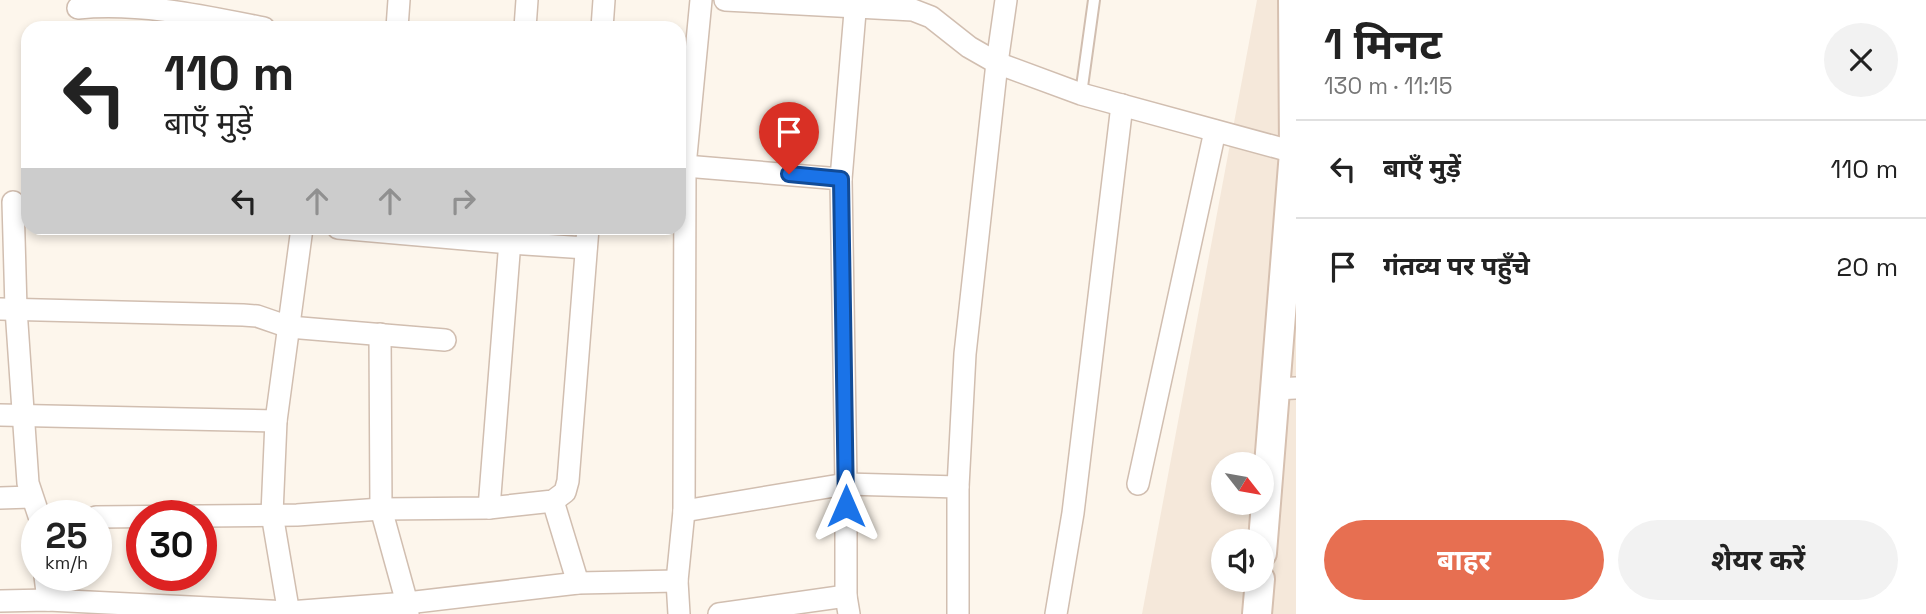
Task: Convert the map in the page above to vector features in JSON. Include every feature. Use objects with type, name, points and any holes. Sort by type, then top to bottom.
[{"type":"main road","points":[[1265,529],[1285,388],[1295,151],[1293,0]]},
{"type":"main road","points":[[1257,614],[1259,592]]},
{"type":"street","points":[[398,21],[399,0]]},
{"type":"street","points":[[526,21],[527,0]]},
{"type":"street","points":[[602,21],[604,0]]},
{"type":"street","points":[[686,156],[701,0]]},
{"type":"street","points":[[725,0],[856,4],[913,10],[931,17],[969,47],[996,63],[1081,94],[1295,151]]},
{"type":"street","points":[[958,614],[958,487],[965,354],[996,63],[1006,0]]},
{"type":"street","points":[[729,613],[847,605],[841,179],[856,4]]},
{"type":"street","points":[[78,8],[143,8],[231,21]]},
{"type":"street","points":[[1056,614],[1073,513],[1122,105]]},
{"type":"street","points":[[1138,484],[1215,131]]},
{"type":"street","points":[[686,166],[841,179]]},
{"type":"street","points":[[14,202],[8,309],[28,483],[33,500]]},
{"type":"street","points":[[289,613],[272,514],[276,421],[301,235]]},
{"type":"street","points":[[112,517],[298,515],[381,509],[489,508],[553,501],[565,492],[568,481],[587,238],[511,235],[489,508]]},
{"type":"street","points":[[679,614],[677,581],[684,511],[685,235]]},
{"type":"street","points":[[8,309],[243,315],[257,316],[289,327],[445,340]]},
{"type":"street","points":[[380,334],[381,509],[408,608]]},
{"type":"street","points":[[0,415],[276,421]]},
{"type":"street","points":[[684,511],[846,484],[958,487]]},
{"type":"street","points":[[0,498],[21,503]]},
{"type":"street","points":[[553,501],[578,583]]},
{"type":"street","points":[[0,600],[48,600],[289,613],[408,608],[578,583],[677,581]]},
{"type":"street","points":[[47,591],[48,600]]},
{"type":"lane","points":[[1081,94],[1094,0]]},
{"type":"shaded area","points":[[1257,0],[1296,0],[1296,614],[1142,614]]},
{"type":"route","points":[[789,174],[841,179],[846,506]]}]
